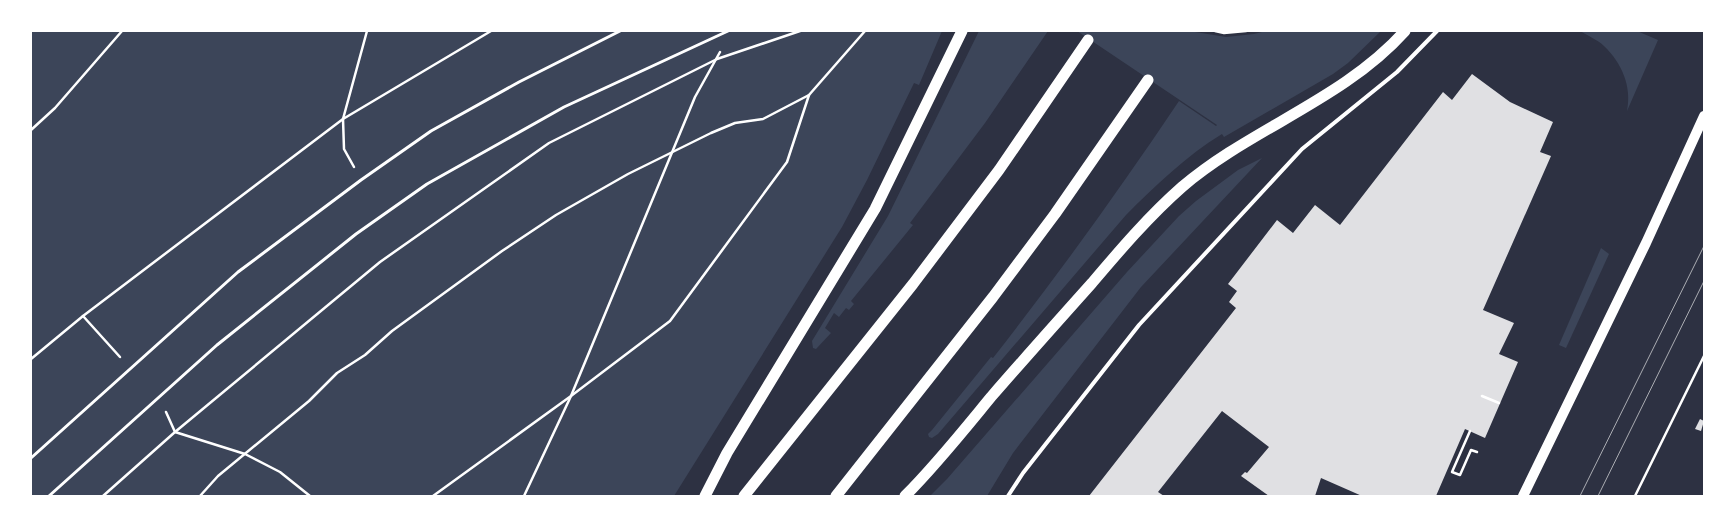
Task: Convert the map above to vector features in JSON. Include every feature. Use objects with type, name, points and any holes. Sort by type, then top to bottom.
[{"type":"highway","points":[[705,496],[727,453],[875,208],[962,31]]},
{"type":"highway","points":[[905,496],[934,467],[991,398],[1109,263],[1166,202],[1188,182],[1226,154],[1349,80],[1397,40],[1405,31]]},
{"type":"highway","points":[[744,496],[927,265],[999,170],[1088,40]]},
{"type":"highway","points":[[836,496],[1007,278],[1055,214],[1148,80]]},
{"type":"main road","points":[[1523,496],[1646,243],[1704,116]]},
{"type":"street","points":[[1008,496],[1023,473],[1138,325],[1302,149],[1397,72],[1437,31]]},
{"type":"lane","points":[[31,458],[238,272],[361,180],[431,131],[518,82],[620,31]]},
{"type":"lane","points":[[49,496],[217,345],[356,234],[427,184],[564,107],[728,31]]},
{"type":"path","points":[[31,130],[54,108],[122,31]]},
{"type":"path","points":[[361,180],[344,149],[343,119],[367,31]]},
{"type":"path","points":[[31,359],[83,316],[343,119],[491,31]]},
{"type":"path","points":[[103,496],[175,432],[380,262],[549,143],[717,59],[800,31]]},
{"type":"path","points":[[200,496],[218,476],[309,401],[337,373],[364,355],[392,331],[502,251],[556,215],[628,174],[711,133],[735,123],[763,119],[809,95],[866,31]]},
{"type":"path","points":[[1215,31],[1224,33],[1245,31]]},
{"type":"path","points":[[524,496],[571,396],[695,97],[717,59]]},
{"type":"path","points":[[432,496],[571,396],[670,322],[787,162],[809,95]]},
{"type":"path","points":[[83,316],[124,361]]},
{"type":"path","points":[[1635,496],[1704,356]]},
{"type":"path","points":[[1482,396],[1499,403]]},
{"type":"path","points":[[166,411],[175,432],[245,454],[280,472],[310,496]]},
{"type":"path","points":[[1470,431],[1452,472],[1460,475],[1471,450],[1478,452]]},
{"type":"shaded area","points":[[31,31],[942,31],[919,85],[914,83],[867,180],[842,227],[674,496],[31,496]]},
{"type":"shaded area","points":[[979,31],[1048,31],[985,123],[910,223],[913,225],[851,301],[854,304],[849,310],[846,308],[839,317],[834,313],[825,328],[831,333],[816,349],[813,348],[812,341],[888,216]]},
{"type":"shaded area","points":[[1077,31],[1189,31],[1226,37],[1266,31],[1381,31],[1348,63],[1333,74],[1224,137],[1222,134],[1171,172],[1126,215],[938,434],[932,438],[929,437],[928,434],[991,357],[993,358],[1065,263],[1179,101],[1216,126],[1217,125]]},
{"type":"shaded area","points":[[1580,31],[1637,31],[1658,40],[1627,111],[1627,84],[1621,68],[1604,46]]},
{"type":"shaded area","points":[[1262,158],[1141,287],[1013,453],[987,496],[930,496],[947,479],[1127,272],[1179,216],[1196,201],[1238,170]]},
{"type":"shaded area","points":[[1601,248],[1609,254],[1566,348],[1559,345]]},
{"type":"building","points":[[1472,74],[1510,102],[1553,122],[1540,152],[1551,156],[1483,310],[1514,323],[1499,354],[1518,362],[1485,438],[1465,429],[1436,496],[1362,496],[1321,478],[1315,496],[1269,496],[1241,476],[1245,472],[1247,473],[1269,447],[1222,411],[1158,492],[1164,496],[1089,496],[1236,308],[1229,302],[1237,291],[1228,284],[1277,220],[1293,233],[1315,205],[1340,225],[1443,92],[1452,100]]},
{"type":"building","points":[[1700,419],[1704,421],[1701,431],[1695,429]]},
{"type":"tram line","points":[[1580,496],[1704,246]]},
{"type":"tram line","points":[[1598,496],[1704,281]]}]
